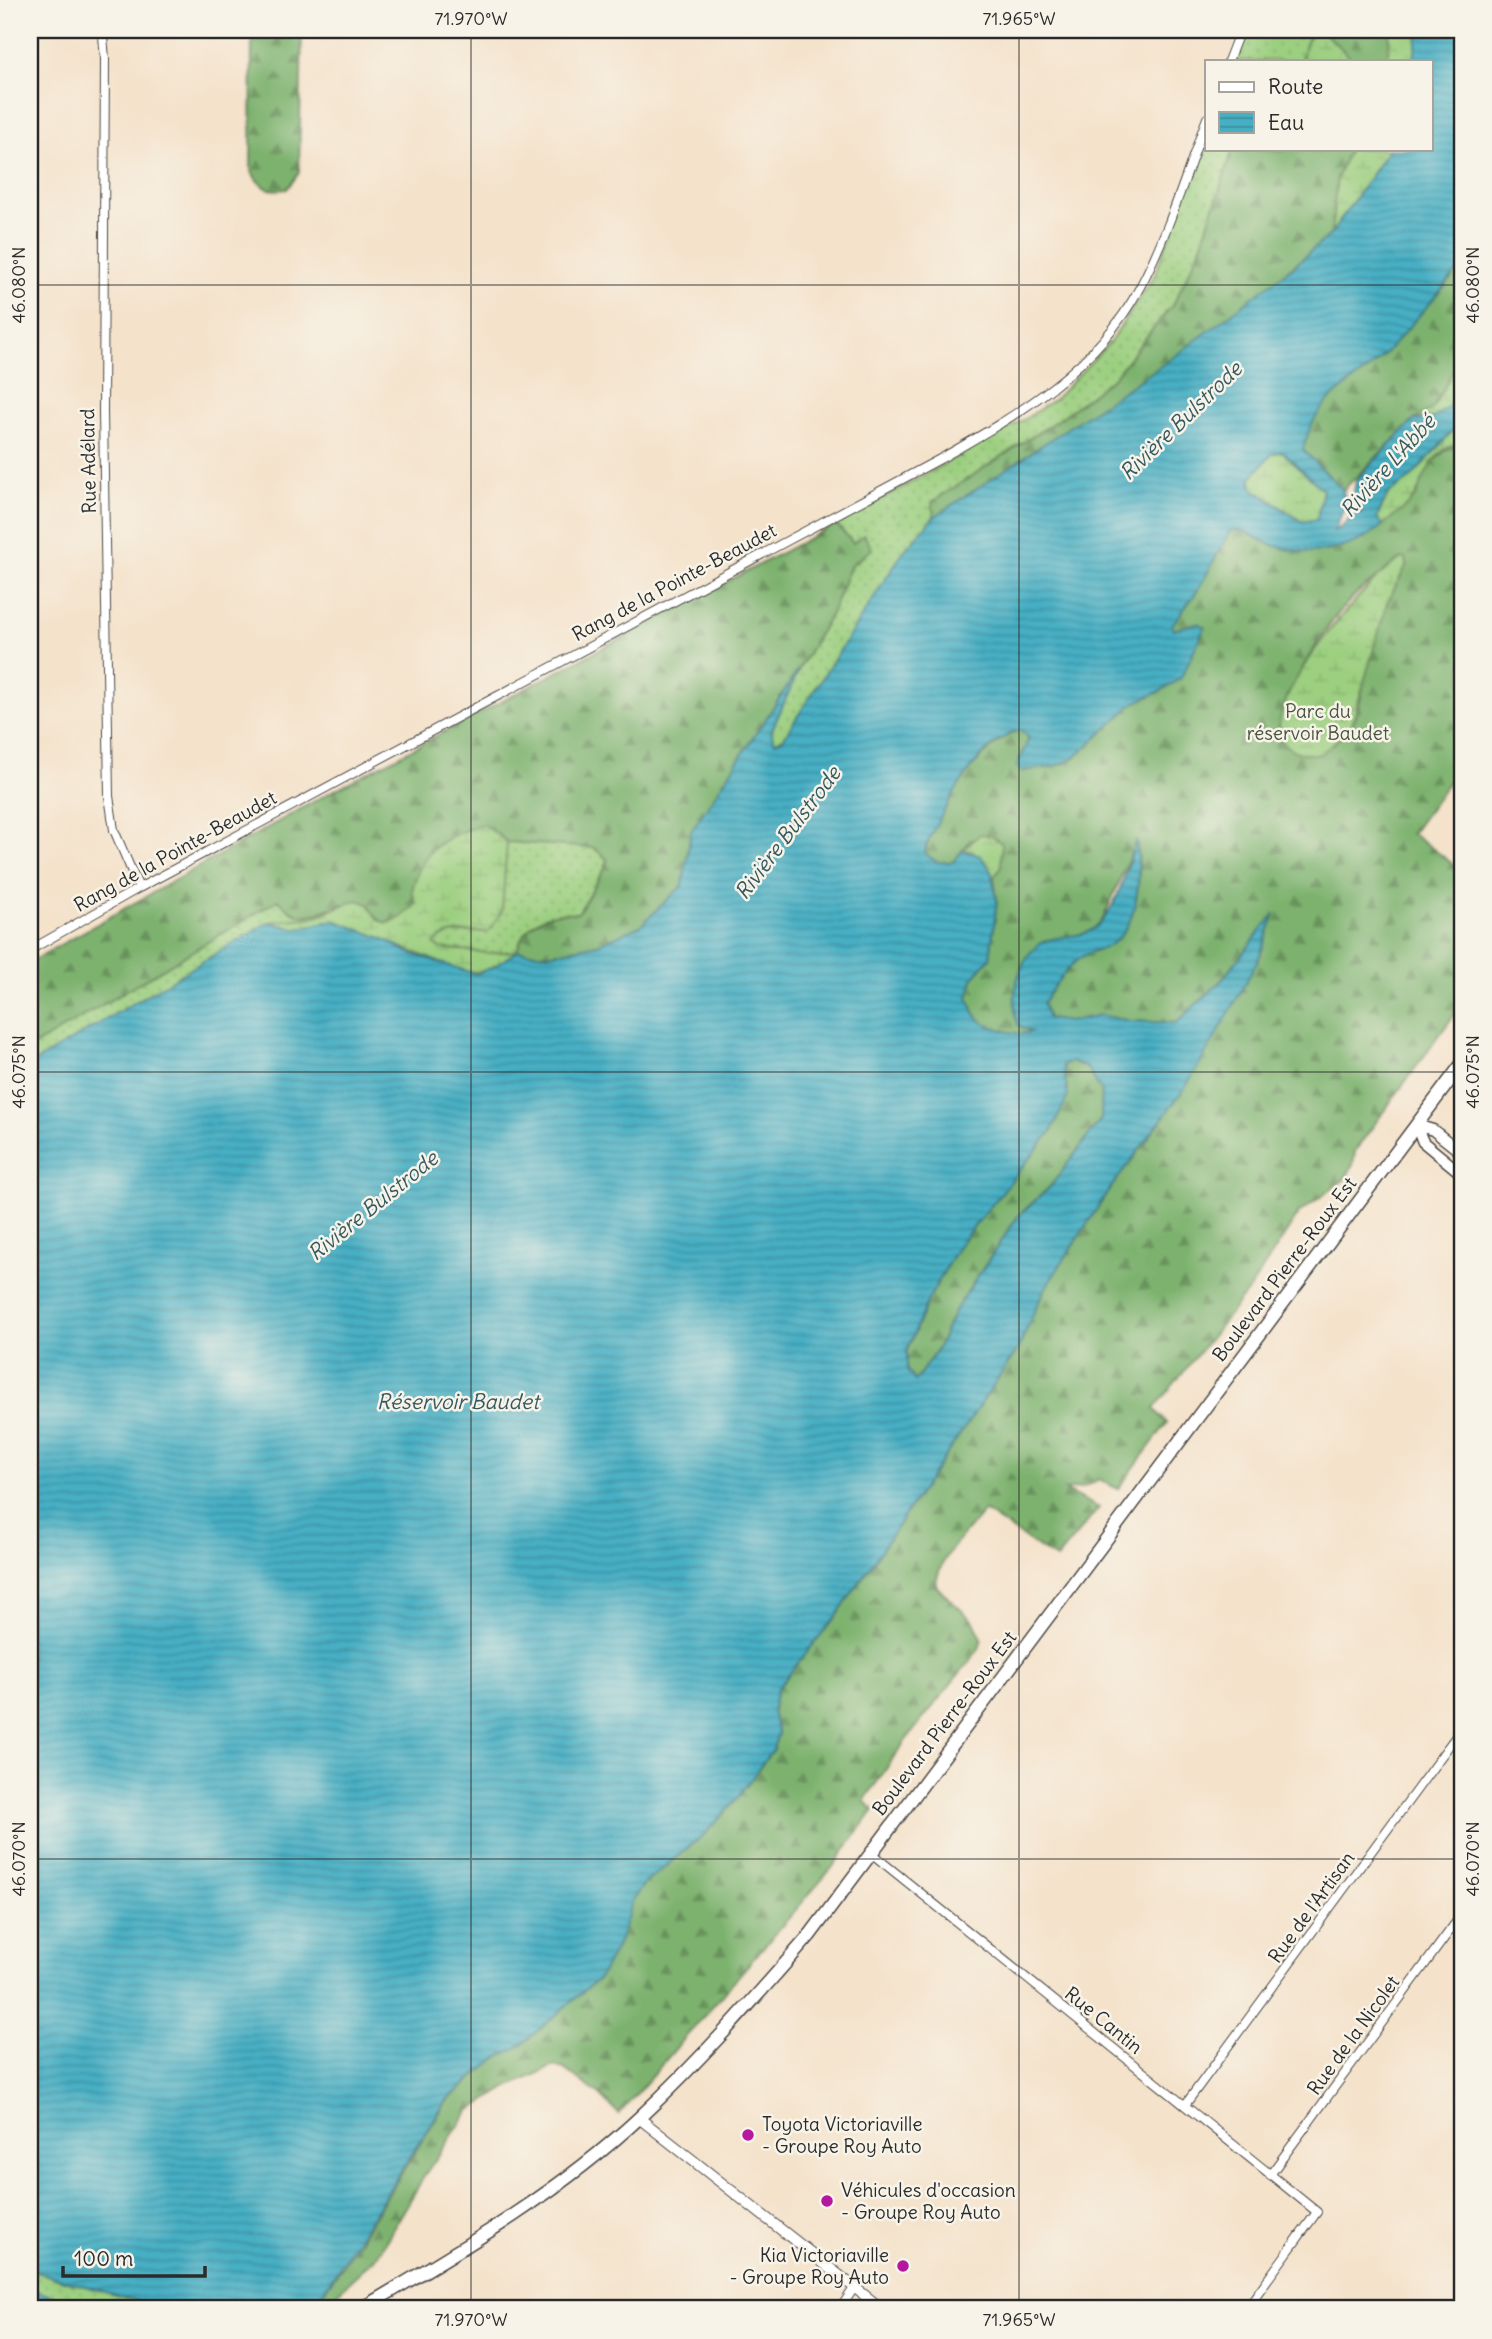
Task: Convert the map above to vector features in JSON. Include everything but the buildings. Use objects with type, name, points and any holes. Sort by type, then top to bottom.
[{"type":"main road","name":"Boulevard Pierre-Roux Est","points":[[361,2309],[505,2221],[639,2118],[738,2018],[810,1935],[1462,1064]]},
{"type":"main road","points":[[1416,1125],[1433,1130],[1462,1153]]},
{"type":"main road","points":[[1416,1125],[1423,1142],[1462,1174]]},
{"type":"street","name":"Rue Adélard","points":[[99,30],[103,36],[105,59],[103,412],[109,796],[114,830],[139,888]]},
{"type":"street","points":[[1228,60],[1240,30]]},
{"type":"street","name":"Rang de la Pointe-Beaudet","points":[[30,950],[139,888],[940,459],[1019,413],[1078,366],[1120,317],[1139,288],[1205,123]]},
{"type":"street","name":"Rue de l'Artisan","points":[[1185,2105],[1462,1728]]},
{"type":"street","name":"Rue Cantin","points":[[871,1853],[1317,2212],[1246,2309]]},
{"type":"street","name":"Rue de la Nicolet","points":[[1270,2175],[1462,1914]]},
{"type":"street","points":[[639,2118],[882,2309]]},
{"type":"street","points":[[1461,2267],[1462,2249]]},
{"type":"street","points":[[840,2309],[854,2288]]},
{"type":"green space","points":[[252,30],[302,30],[299,173],[287,189],[274,190],[265,187],[257,181],[251,170]]},
{"type":"green space","points":[[1247,30],[1418,30],[1414,60],[1235,60]]},
{"type":"green space","points":[[1321,30],[1390,30],[1389,53],[1373,60],[1353,60]]},
{"type":"green space","points":[[1321,30],[1353,60],[1300,60],[1310,34]]},
{"type":"green space","points":[[1390,30],[1418,30],[1414,60],[1373,60],[1388,53]]},
{"type":"green space","points":[[1205,143],[1205,150],[1388,150],[1331,234],[1294,266],[934,517],[903,552],[783,739],[775,742],[771,732],[778,716],[683,885],[493,968],[269,922],[30,1065],[30,962],[331,792],[836,524],[1025,419],[1056,398],[1110,342],[1154,276]]},
{"type":"green space","points":[[1233,150],[1349,150],[1337,178],[1331,234],[1188,347],[934,517],[932,502],[1062,417],[1114,377],[1174,303],[1200,249]]},
{"type":"green space","points":[[1349,150],[1388,150],[1331,234],[1337,178]]},
{"type":"green space","points":[[1462,266],[1462,363],[1455,368],[1433,408],[1414,420],[1343,490],[1303,450],[1311,421],[1326,402],[1382,357]]},
{"type":"green space","points":[[1462,363],[1462,396],[1434,418],[1414,420],[1433,408],[1455,368]]},
{"type":"green space","points":[[1462,420],[1462,442],[1437,456],[1414,498],[1383,525],[1377,518],[1388,494],[1410,479]]},
{"type":"green space","name":"Parc du réservoir Baudet","points":[[1462,442],[1462,764],[1412,833],[1462,871],[1462,1004],[1355,1151],[1353,1165],[1345,1179],[1299,1213],[1251,1287],[1154,1409],[1167,1423],[1118,1489],[1099,1479],[1083,1487],[1065,1490],[1099,1508],[1056,1559],[984,1511],[954,1546],[942,1565],[936,1586],[974,1622],[982,1638],[979,1649],[906,1740],[864,1801],[874,1810],[832,1868],[619,2114],[600,2095],[564,2069],[554,2066],[510,2086],[469,2111],[426,2173],[377,2256],[324,2305],[316,2309],[302,2309],[320,2297],[344,2264],[447,2101],[495,2059],[520,2046],[600,1977],[633,1899],[644,1884],[706,1833],[738,1797],[773,1749],[778,1733],[772,1712],[777,1689],[837,1615],[1018,1349],[1044,1290],[1110,1189],[1159,1124],[1259,958],[1274,915],[1220,982],[1176,1023],[1130,1021],[1100,1015],[1069,1022],[1048,1019],[1043,1003],[1055,984],[1075,961],[1111,943],[1127,923],[1133,910],[1138,882],[1136,842],[1103,919],[1089,934],[1049,940],[1031,1032],[1011,1032],[982,1022],[976,1016],[968,997],[974,976],[990,958],[997,900],[994,877],[1001,867],[971,840],[953,862],[937,862],[925,854],[948,800],[976,763],[1006,736],[1021,730],[1029,738],[1017,766],[1053,767],[1073,759],[1134,703],[1161,691],[1196,623],[1173,630],[1172,625],[1198,590],[1230,531],[1238,529],[1269,544],[1328,551],[1355,542],[1379,528],[1416,496],[1427,467],[1453,444]],"holes":[[[1406,566],[1387,603],[1368,661],[1358,711],[1351,727],[1333,744],[1278,730],[1301,670],[1342,609],[1372,581]]]},
{"type":"green space","points":[[1282,451],[1323,490],[1317,519],[1303,522],[1252,488],[1250,479],[1272,454]]},
{"type":"green space","points":[[836,524],[853,543],[864,535],[872,549],[851,565],[832,612],[799,669],[691,831],[683,885],[640,926],[598,944],[549,954],[517,951],[526,932],[540,920],[557,913],[578,913],[605,868],[607,859],[594,848],[507,842],[497,833],[398,922],[387,923],[379,920],[368,904],[342,904],[314,914],[301,915],[294,913],[278,900],[30,1048],[30,962],[331,792]]},
{"type":"green space","points":[[1402,558],[1406,559],[1406,566],[1387,603],[1351,727],[1321,754],[1290,748],[1279,729],[1286,701],[1304,666],[1357,598]]},
{"type":"green space","points":[[483,824],[507,842],[502,911],[489,932],[452,934],[434,944],[439,948],[489,953],[517,951],[488,969],[474,972],[456,969],[334,920],[297,929],[269,922],[314,917],[357,900],[368,904],[379,920],[396,920],[416,904],[412,891],[416,876],[428,855],[445,840]]},
{"type":"green space","points":[[980,834],[992,836],[1002,844],[1001,867],[994,877],[974,852],[963,850]]},
{"type":"green space","points":[[1072,1061],[1087,1068],[1102,1092],[1101,1119],[1050,1187],[1018,1216],[954,1312],[938,1348],[915,1381],[907,1370],[907,1350],[928,1300],[958,1246],[1051,1132],[1068,1096],[1063,1065]]},
{"type":"green space","points":[[30,2270],[164,2309],[91,2309],[30,2289]]},
{"type":"water","name":"Réservoir Baudet","points":[[1418,30],[1462,30],[1462,266],[1384,355],[1335,395],[1316,416],[1303,450],[1343,490],[1346,504],[1334,531],[1343,526],[1355,512],[1363,513],[1353,498],[1356,480],[1414,420],[1434,418],[1462,396],[1462,420],[1410,479],[1388,494],[1377,517],[1383,525],[1358,541],[1329,550],[1299,551],[1284,549],[1245,532],[1230,531],[1198,590],[1172,625],[1173,630],[1197,623],[1205,627],[1181,678],[1134,703],[1073,759],[1053,767],[1021,771],[1017,766],[1029,738],[1021,730],[1005,736],[977,761],[964,778],[926,846],[925,854],[937,862],[953,862],[963,850],[981,856],[991,870],[997,900],[990,958],[974,976],[968,997],[978,1018],[988,1025],[1011,1032],[1031,1032],[1018,1025],[1015,1014],[1018,976],[1029,954],[1048,940],[1083,934],[1102,921],[1118,893],[1136,840],[1138,882],[1128,925],[1110,945],[1084,956],[1064,973],[1043,1003],[1048,1019],[1069,1022],[1100,1015],[1130,1021],[1176,1023],[1220,982],[1275,913],[1259,958],[1217,1035],[1185,1088],[1110,1189],[1044,1290],[1018,1349],[837,1615],[777,1689],[772,1712],[778,1733],[773,1749],[738,1797],[706,1833],[644,1884],[633,1899],[620,1940],[600,1977],[520,2046],[495,2059],[446,2101],[320,2297],[302,2309],[164,2309],[30,2270],[30,1065],[269,922],[297,929],[334,920],[382,938],[410,953],[476,974],[493,967],[517,951],[549,954],[598,944],[640,926],[683,885],[691,831],[799,669],[771,732],[775,742],[783,739],[903,552],[934,517],[1171,359],[1294,266],[1331,234],[1388,150],[1432,150],[1432,60],[1414,60]],"holes":[[[1282,451],[1323,490],[1317,519],[1302,522],[1252,488],[1251,478],[1272,454]],[[1072,1061],[1087,1068],[1102,1092],[1101,1119],[1050,1187],[1018,1216],[954,1312],[938,1348],[915,1381],[907,1370],[907,1350],[928,1300],[958,1246],[1051,1132],[1068,1096],[1063,1065]]]},
{"type":"water","points":[[30,2289],[91,2309],[30,2309]]},
{"type":"place","name":"Toyota Victoriaville - Groupe Roy Auto","points":[[748,2135]]},
{"type":"place","name":"Véhicules d'occasion - Groupe Roy Auto","points":[[827,2201]]},
{"type":"place","name":"Kia Victoriaville - Groupe Roy Auto","points":[[903,2266]]},
{"type":"water label","name":"Rivière Bulstrode","points":[[1181,421]]},
{"type":"water label","name":"Rivière L'Abbé","points":[[1388,466]]},
{"type":"water label","name":"Rivière Bulstrode","points":[[788,833]]},
{"type":"water label","name":"Rivière Bulstrode","points":[[373,1206]]}]
